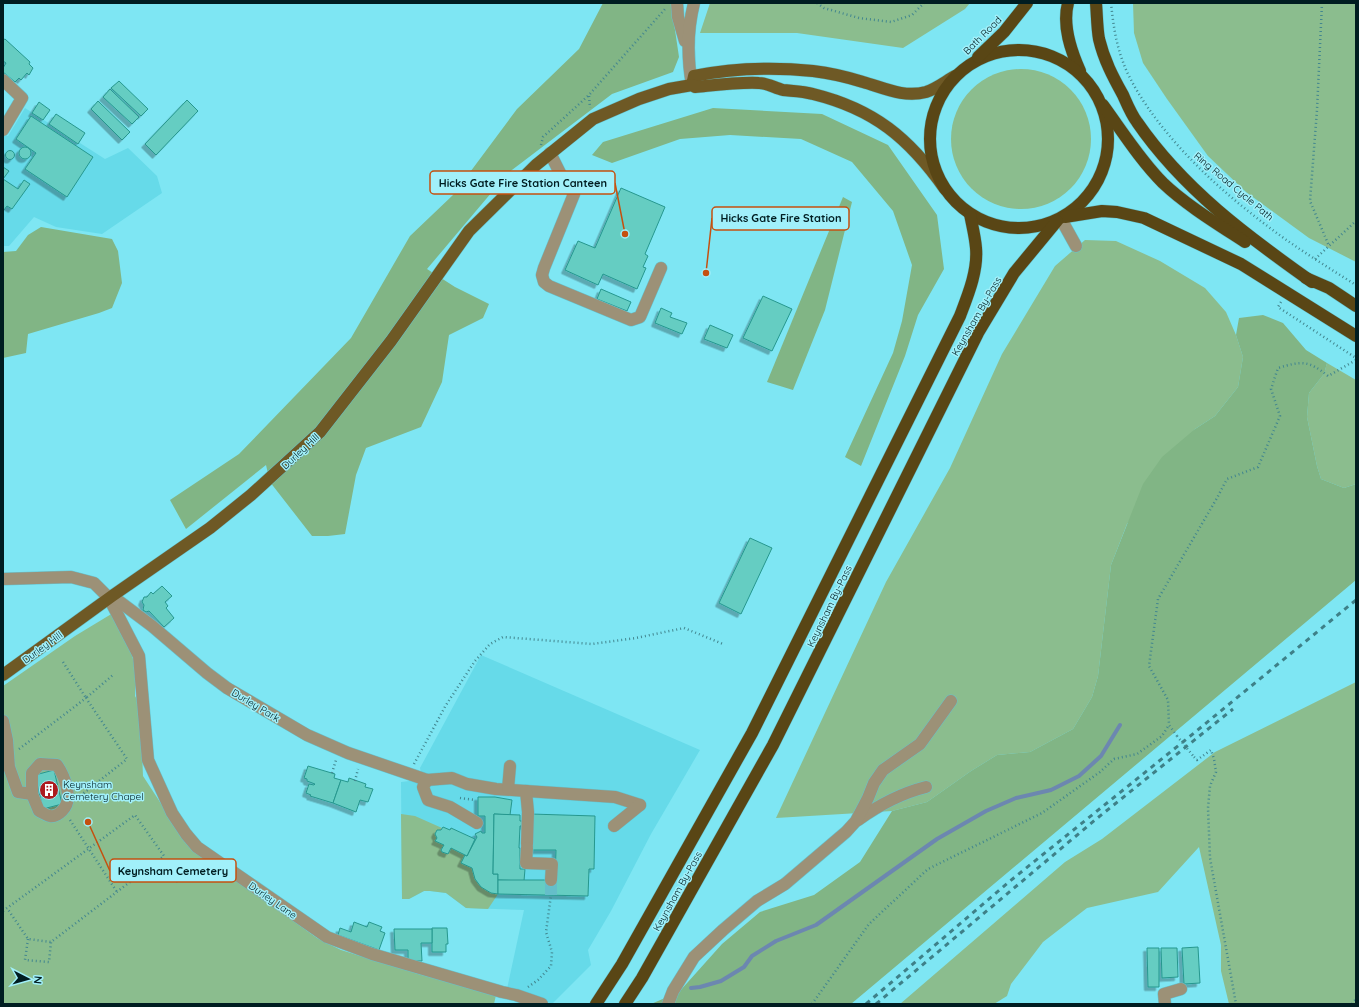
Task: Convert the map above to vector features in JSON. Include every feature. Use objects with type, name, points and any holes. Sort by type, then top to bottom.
[{"type":"highway","name":"Bath Road","points":[[969,65],[1004,32],[1026,3]]},
{"type":"highway","points":[[1068,3],[1066,10],[1070,45],[1081,74]]},
{"type":"highway","points":[[1096,3],[1099,39],[1108,67],[1136,121],[1158,150],[1182,177],[1224,216],[1262,247],[1312,282]]},
{"type":"highway","points":[[1356,306],[1329,288],[1312,282],[1228,232],[1180,197],[1164,183],[1147,164],[1101,103],[1094,89],[1081,74],[1068,63],[1054,56],[1029,50],[1014,50],[985,56],[969,65],[956,76],[937,104],[930,134],[933,164],[945,189],[956,203],[980,220],[1009,229],[1027,229],[1044,226],[1061,219],[1102,210],[1144,218],[1241,264],[1356,336]]},
{"type":"highway","points":[[1061,219],[1079,205],[1089,192],[1101,174],[1106,160],[1108,142],[1101,103]]},
{"type":"highway","name":"Keynsham By-Pass","points":[[598,1001],[622,964],[752,733],[956,323],[968,295],[974,272],[976,248],[970,214]]},
{"type":"highway","name":"Keynsham By-Pass","points":[[625,1004],[642,978],[773,745],[978,333],[1014,273],[1061,219]]},
{"type":"main road","points":[[692,85],[694,76],[709,73],[740,69],[775,69],[814,71],[846,77],[898,93],[913,94],[926,92],[956,76]]},
{"type":"main road","name":"Durley Hill","points":[[3,675],[110,597],[210,528],[245,500],[320,432],[391,341],[469,231],[536,165],[593,119],[639,99],[669,89],[692,85],[695,87],[718,84],[761,83],[778,89],[811,93],[839,101],[870,115],[882,122],[896,134],[928,165],[945,189]]},
{"type":"street","points":[[677,3],[678,17],[688,49]]},
{"type":"street","points":[[692,85],[688,49],[689,26],[694,3]]},
{"type":"street","points":[[3,80],[22,98],[3,130]]},
{"type":"street","points":[[550,153],[560,173],[574,194],[544,268],[542,275],[544,282],[563,293],[631,320],[640,317],[661,268]]},
{"type":"street","points":[[1061,219],[1076,246]]},
{"type":"street","points":[[3,579],[71,577],[94,583],[110,597]]},
{"type":"street","name":"Durley Park","points":[[110,597],[152,626],[227,688],[307,735],[348,753],[424,779]]},
{"type":"street","name":"Durley Lane","points":[[110,597],[139,656],[148,760],[172,813],[197,847],[327,937],[372,954],[502,992],[521,992],[542,1004]]},
{"type":"street","points":[[668,1004],[673,991],[694,957],[757,901],[785,884],[808,866],[846,832],[856,821],[874,783],[883,770],[920,744],[951,701]]},
{"type":"street","points":[[3,721],[7,740],[8,767],[18,792],[32,794]]},
{"type":"street","points":[[40,764],[57,766],[63,774],[68,797],[65,809],[58,815],[50,816],[39,811],[32,794],[32,773],[40,764]]},
{"type":"street","points":[[508,789],[510,766]]},
{"type":"street","points":[[477,823],[450,807],[428,800],[423,786],[424,779],[452,778],[467,784],[496,789],[615,797],[640,805],[614,826]]},
{"type":"street","points":[[856,821],[890,800],[926,787]]},
{"type":"street","points":[[526,791],[528,812],[526,864],[552,864],[551,880]]},
{"type":"street","points":[[1165,1004],[1164,994],[1181,990]]},
{"type":"path","points":[[817,3],[824,8],[859,18],[890,22],[912,15],[924,3]]},
{"type":"path","name":"Ring Road Cycle Path","points":[[1111,3],[1113,25],[1123,63],[1141,98],[1163,129],[1187,157],[1232,198],[1284,239],[1356,285]]},
{"type":"path","points":[[1322,3],[1317,110],[1310,201],[1329,246]]},
{"type":"path","points":[[536,165],[543,137],[589,95],[666,9]]},
{"type":"path","points":[[1315,259],[1356,221]]},
{"type":"path","points":[[1236,1004],[1210,858],[1208,808],[1210,786],[1216,772],[1214,759],[1211,750],[1197,760],[1169,725],[1168,700],[1149,666],[1158,599],[1217,498],[1226,479],[1258,467],[1280,416],[1271,389],[1278,368],[1296,362],[1314,365],[1328,376],[1356,360]]},
{"type":"path","points":[[410,774],[414,763],[446,705],[475,661],[490,644],[504,637],[592,644],[636,638],[684,628],[723,644]]},
{"type":"path","points":[[63,662],[127,759],[65,809],[117,892]]},
{"type":"path","points":[[8,758],[86,698],[113,675]]},
{"type":"path","points":[[812,1004],[869,924],[928,869],[1042,813],[1100,772],[1114,759],[1137,754],[1162,736],[1169,725]]},
{"type":"path","points":[[3,911],[135,815],[164,856],[51,942],[28,939]]},
{"type":"path","points":[[176,882],[204,851]]},
{"type":"path","points":[[521,992],[538,980],[551,966],[552,952],[546,932],[551,895]]},
{"type":"path","points":[[7,908],[28,939],[26,960],[49,962],[51,942]]},
{"type":"path","points":[[1352,1004],[1356,999]]},
{"type":"shaded area","points":[[25,108],[105,159],[128,148],[157,176],[162,193],[102,234],[56,227],[34,217],[9,246],[3,246],[3,135],[8,136]]},
{"type":"shaded area","points":[[481,655],[700,750],[651,834],[611,911],[588,950],[591,965],[552,1004],[537,997],[507,989],[524,910],[466,908],[446,893],[430,891],[424,891],[409,899],[402,899],[401,782],[418,780],[422,778],[420,768]]},
{"type":"green space","points":[[603,3],[671,3],[679,57],[673,72],[612,94],[508,173],[427,269],[455,287],[489,304],[483,318],[449,335],[442,382],[421,427],[366,448],[356,475],[345,534],[312,536],[270,482],[266,465],[186,529],[170,500],[239,454],[351,338],[410,236],[453,195],[517,109],[579,49]]},
{"type":"green space","points":[[710,3],[970,3],[965,9],[903,48],[797,33],[700,33]]},
{"type":"green space","points":[[1133,3],[1356,3],[1356,262],[1309,238],[1246,192],[1208,156],[1143,63],[1134,33]]},
{"type":"green space","points":[[1021,69],[1041,72],[1048,75],[1060,81],[1075,95],[1088,119],[1091,139],[1088,159],[1085,166],[1079,178],[1065,193],[1041,206],[1021,209],[1001,206],[994,203],[982,197],[967,183],[954,159],[951,139],[954,119],[957,112],[963,100],[977,85],[1001,72]]},
{"type":"green space","points":[[713,108],[822,114],[888,145],[937,215],[944,269],[918,315],[905,356],[861,466],[845,457],[893,353],[902,321],[912,265],[893,211],[852,162],[801,139],[730,135],[680,139],[612,163],[592,155],[603,142]]},
{"type":"green space","points":[[843,197],[852,202],[825,310],[793,390],[767,382]]},
{"type":"green space","points":[[41,227],[112,239],[118,251],[122,283],[112,308],[28,334],[26,353],[3,358],[3,252],[16,251],[28,235]]},
{"type":"green space","points":[[1085,240],[1116,241],[1160,261],[1205,288],[1226,312],[1236,335],[1243,357],[1238,387],[1215,416],[1195,429],[1127,524],[1111,565],[1098,676],[1092,697],[1073,729],[1030,752],[997,755],[971,771],[927,802],[892,811],[776,818],[886,582],[950,468],[1002,354],[1055,266]]},
{"type":"green space","points":[[1263,315],[1283,323],[1306,350],[1327,363],[1324,374],[1309,393],[1307,417],[1321,479],[1344,488],[1356,484],[1356,580],[851,1004],[651,1004],[679,992],[722,944],[760,912],[814,895],[860,862],[892,811],[927,802],[971,771],[997,755],[1030,752],[1073,729],[1092,697],[1098,676],[1111,565],[1143,484],[1162,457],[1195,429],[1215,416],[1238,387],[1243,357],[1236,335],[1239,318]]},
{"type":"green space","points":[[1327,363],[1356,380],[1356,484],[1344,488],[1321,479],[1307,417],[1309,393],[1324,374]]},
{"type":"green space","points":[[113,613],[130,649],[135,665],[135,696],[140,705],[143,776],[188,845],[317,938],[341,950],[422,975],[496,995],[494,1004],[3,1004],[3,686],[75,636]]},
{"type":"green space","points":[[1356,682],[1356,1004],[1229,1004],[1221,971],[1221,945],[1199,847],[1158,892],[1087,908],[1043,942],[1011,984],[1007,996],[994,1004],[900,1004],[1065,862],[1102,839],[1215,752]]},
{"type":"green space","points":[[401,814],[415,816],[442,828],[441,830],[437,830],[435,834],[437,838],[436,841],[444,845],[441,850],[442,852],[448,854],[451,848],[465,855],[461,863],[472,868],[475,878],[480,886],[488,891],[498,894],[488,909],[466,908],[446,893],[430,891],[424,891],[409,899],[402,899]]},
{"type":"building","points":[[5,39],[30,62],[29,64],[33,68],[29,75],[27,73],[21,80],[19,78],[15,82],[3,72],[3,68],[6,63],[3,61],[3,40]]},
{"type":"building","points":[[119,81],[148,109],[141,116],[111,88]]},
{"type":"building","points":[[110,89],[139,117],[132,124],[103,97]]},
{"type":"building","points":[[187,100],[198,111],[156,155],[145,144]]},
{"type":"building","points":[[98,101],[130,132],[122,140],[91,109]]},
{"type":"building","points":[[39,102],[50,110],[43,120],[32,113]]},
{"type":"building","points":[[56,114],[85,133],[78,144],[49,124]]},
{"type":"building","points":[[31,116],[93,157],[67,197],[25,169],[36,153],[16,139]]},
{"type":"building","points":[[27,147],[30,148],[30,158],[23,159],[20,158],[19,151],[20,148]]},
{"type":"building","points":[[8,151],[12,151],[14,155],[12,159],[8,159],[6,157],[6,153]]},
{"type":"building","points":[[3,167],[9,171],[3,179]]},
{"type":"building","points":[[3,179],[18,189],[24,180],[30,184],[12,209],[7,206],[4,210],[3,209]]},
{"type":"building","points":[[621,188],[665,207],[645,254],[648,256],[643,267],[646,268],[637,289],[603,274],[598,285],[565,270],[578,241],[595,248]]},
{"type":"building","points":[[601,289],[631,302],[627,311],[597,299]]},
{"type":"building","points":[[763,296],[792,309],[772,351],[743,338]]},
{"type":"building","points":[[661,308],[672,313],[670,317],[687,323],[682,334],[655,323]]},
{"type":"building","points":[[710,325],[733,335],[727,348],[704,339]]},
{"type":"building","points":[[750,538],[772,548],[741,614],[719,603]]},
{"type":"building","points":[[162,586],[172,596],[165,602],[168,606],[166,608],[174,618],[164,627],[149,611],[146,612],[143,610],[144,605],[142,602],[144,597],[147,597],[151,592],[153,594]]},
{"type":"building","points":[[308,766],[335,774],[334,778],[341,780],[333,803],[310,796],[311,795],[306,793],[309,784],[315,784],[304,778]]},
{"type":"building","name":"Keynsham Cemetery Chapel","points":[[54,770],[62,804],[43,809],[35,775]]},
{"type":"building","points":[[349,778],[366,784],[365,787],[373,789],[368,802],[360,800],[356,812],[333,803],[341,780],[348,782]]},
{"type":"building","points":[[478,797],[495,797],[512,800],[510,815],[494,814],[493,874],[498,874],[498,894],[491,893],[481,887],[475,879],[472,868],[461,863],[465,855],[467,856],[477,837],[475,834],[481,831],[482,833],[485,833],[485,816],[478,816]]},
{"type":"building","points":[[494,814],[520,815],[520,821],[525,821],[524,826],[520,826],[519,848],[520,869],[525,869],[524,881],[498,880],[498,874],[493,874]]},
{"type":"building","points":[[531,814],[595,816],[594,869],[589,869],[588,896],[498,894],[498,880],[555,880],[556,850],[530,850]]},
{"type":"building","points":[[443,827],[450,830],[451,828],[475,839],[467,856],[451,848],[448,854],[442,852],[441,850],[444,845],[435,841],[437,838],[435,834],[437,830],[441,830]]},
{"type":"building","points":[[354,922],[367,927],[369,922],[382,927],[380,931],[385,933],[379,950],[338,935],[340,928],[351,932]]},
{"type":"building","points":[[432,928],[447,928],[448,944],[446,944],[446,952],[432,952]]},
{"type":"building","points":[[394,929],[432,929],[432,943],[421,943],[422,961],[408,961],[408,950],[395,950]]},
{"type":"building","points":[[1198,947],[1200,983],[1184,984],[1182,948]]},
{"type":"building","points":[[1147,948],[1159,948],[1159,987],[1148,987]]},
{"type":"building","points":[[1161,948],[1177,948],[1178,977],[1162,978]]},
{"type":"waterway","points":[[691,988],[721,981],[744,967],[752,956],[776,941],[816,925],[937,839],[986,811],[1016,798],[1051,790],[1079,776],[1101,756],[1120,725]]},
{"type":"tunnel","points":[[551,880],[551,895]]},
{"type":"railway","points":[[866,1004],[1010,881],[1356,600]]},
{"type":"railway","points":[[876,1004],[1095,820],[1233,709]]},
{"type":"place","name":"Hicks Gate Fire Station Canteen","points":[[625,234]]},
{"type":"place","name":"Hicks Gate Fire Station","points":[[706,273]]},
{"type":"place","name":"Keynsham Cemetery Chapel","points":[[49,790]]},
{"type":"place","name":"Keynsham Cemetery","points":[[88,822]]}]
